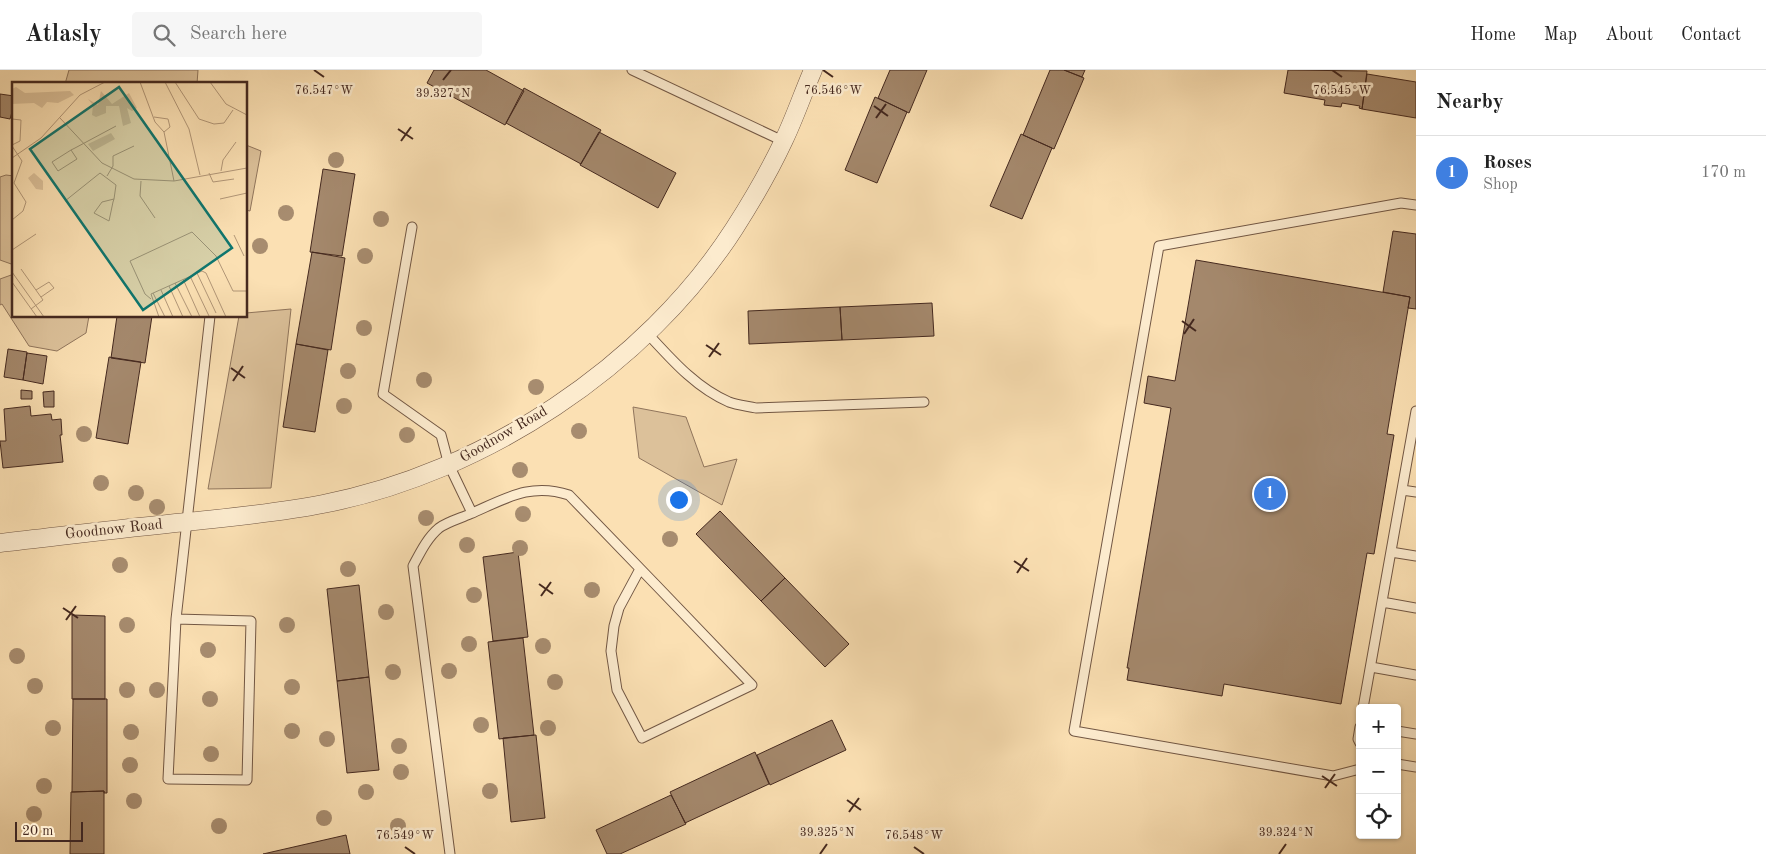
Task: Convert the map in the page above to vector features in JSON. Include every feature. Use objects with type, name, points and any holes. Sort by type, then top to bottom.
[{"type":"street","name":"Goodnow Road","points":[[0,543],[268,514],[324,504],[382,489],[449,465],[483,450],[554,406],[610,367],[674,306],[733,230],[783,141],[813,70]]},
{"type":"lane","points":[[632,70],[783,141]]},
{"type":"lane","points":[[1356,769],[1332,776],[1074,731],[1159,246],[1401,203],[1416,205]]},
{"type":"lane","points":[[412,228],[383,394],[441,435],[449,465],[472,513]]},
{"type":"lane","points":[[176,619],[251,621],[247,780],[168,778],[176,619],[210,318]]},
{"type":"lane","points":[[647,333],[676,365],[706,389],[730,402],[756,408],[924,402]]},
{"type":"lane","points":[[1365,704],[1402,490],[1414,438],[1416,411]]},
{"type":"lane","points":[[450,854],[413,566],[428,540],[439,527],[520,492],[542,490],[557,491],[569,495],[640,568],[752,685],[642,738],[617,690],[611,651],[614,626],[619,608],[640,568]]},
{"type":"lane","points":[[1402,490],[1416,492]]},
{"type":"lane","points":[[1391,552],[1416,556]]},
{"type":"lane","points":[[1382,602],[1416,608]]},
{"type":"lane","points":[[1371,668],[1416,675]]},
{"type":"lane","points":[[1401,732],[1416,734]]},
{"type":"lane","points":[[1401,765],[1416,768]]},
{"type":"shaded area","points":[[69,70],[198,70],[197,82],[66,82]]},
{"type":"shaded area","points":[[248,146],[261,151],[250,211],[248,210]]},
{"type":"shaded area","points":[[12,176],[12,264],[0,260],[0,177]]},
{"type":"shaded area","points":[[12,275],[12,318],[89,318],[86,333],[57,351],[29,346],[2,304],[0,305],[0,279]]},
{"type":"shaded area","points":[[291,309],[271,488],[208,489],[239,318],[248,318],[248,313]]},
{"type":"shaded area","points":[[633,407],[686,417],[704,467],[737,459],[722,505],[639,458]]},
{"type":"building","points":[[434,70],[486,70],[524,91],[505,125],[427,83]]},
{"type":"building","points":[[890,70],[927,70],[909,113],[878,98]]},
{"type":"building","points":[[1050,70],[1064,70],[1084,78],[1054,149],[1023,135]]},
{"type":"building","points":[[1064,70],[1085,70],[1082,77]]},
{"type":"building","points":[[1288,70],[1367,71],[1362,109],[1359,108],[1360,106],[1342,103],[1341,107],[1324,105],[1325,100],[1284,93]]},
{"type":"building","points":[[1367,74],[1416,82],[1416,118],[1362,109]]},
{"type":"building","points":[[524,88],[601,130],[581,164],[506,123]]},
{"type":"building","points":[[0,94],[12,96],[10,119],[0,117]]},
{"type":"building","points":[[875,97],[907,112],[877,183],[845,170]]},
{"type":"building","points":[[599,132],[676,173],[658,208],[580,165]]},
{"type":"building","points":[[1021,134],[1052,148],[1022,219],[990,206]]},
{"type":"building","points":[[323,169],[355,174],[342,256],[310,252]]},
{"type":"building","points":[[1393,231],[1416,234],[1416,309],[1408,308],[1410,297],[1383,292]]},
{"type":"building","points":[[312,252],[345,258],[331,350],[296,344]]},
{"type":"building","points":[[1196,260],[1410,297],[1387,434],[1394,435],[1374,554],[1367,553],[1341,704],[1224,684],[1222,696],[1127,680],[1129,668],[1127,668],[1171,408],[1144,403],[1148,376],[1175,381]]},
{"type":"building","points":[[932,303],[934,336],[842,340],[840,307]]},
{"type":"building","points":[[840,307],[842,340],[749,344],[748,311]]},
{"type":"building","points":[[117,318],[152,318],[145,363],[111,358]]},
{"type":"building","points":[[296,344],[328,350],[315,432],[283,427]]},
{"type":"building","points":[[8,349],[27,352],[23,380],[4,377]]},
{"type":"building","points":[[27,353],[47,356],[43,384],[23,380]]},
{"type":"building","points":[[109,357],[141,362],[128,444],[96,438]]},
{"type":"building","points":[[21,390],[32,391],[32,399],[21,399]]},
{"type":"building","points":[[54,391],[54,407],[44,407],[43,392]]},
{"type":"building","points":[[30,406],[31,416],[51,414],[52,420],[61,419],[62,435],[60,435],[63,462],[3,468],[0,441],[6,441],[4,409]]},
{"type":"building","points":[[720,511],[785,578],[761,601],[696,534]]},
{"type":"building","points":[[518,552],[528,637],[493,641],[483,557]]},
{"type":"building","points":[[785,578],[849,644],[825,667],[761,601]]},
{"type":"building","points":[[359,585],[369,677],[337,681],[327,589]]},
{"type":"building","points":[[72,615],[105,616],[105,699],[72,699]]},
{"type":"building","points":[[523,638],[534,735],[499,739],[488,642]]},
{"type":"building","points":[[369,677],[379,770],[347,773],[337,681]]},
{"type":"building","points":[[73,699],[107,699],[107,793],[104,793],[104,791],[72,792]]},
{"type":"building","points":[[832,720],[846,750],[770,785],[757,755]]},
{"type":"building","points":[[536,735],[545,818],[511,822],[503,738]]},
{"type":"building","points":[[755,752],[769,784],[685,823],[670,792]]},
{"type":"building","points":[[104,791],[104,854],[70,854],[71,792]]},
{"type":"building","points":[[671,795],[686,824],[620,854],[607,854],[596,830]]},
{"type":"building","points":[[346,835],[350,854],[263,854]]},
{"type":"place","name":"Roses","points":[[1270,494]]}]
